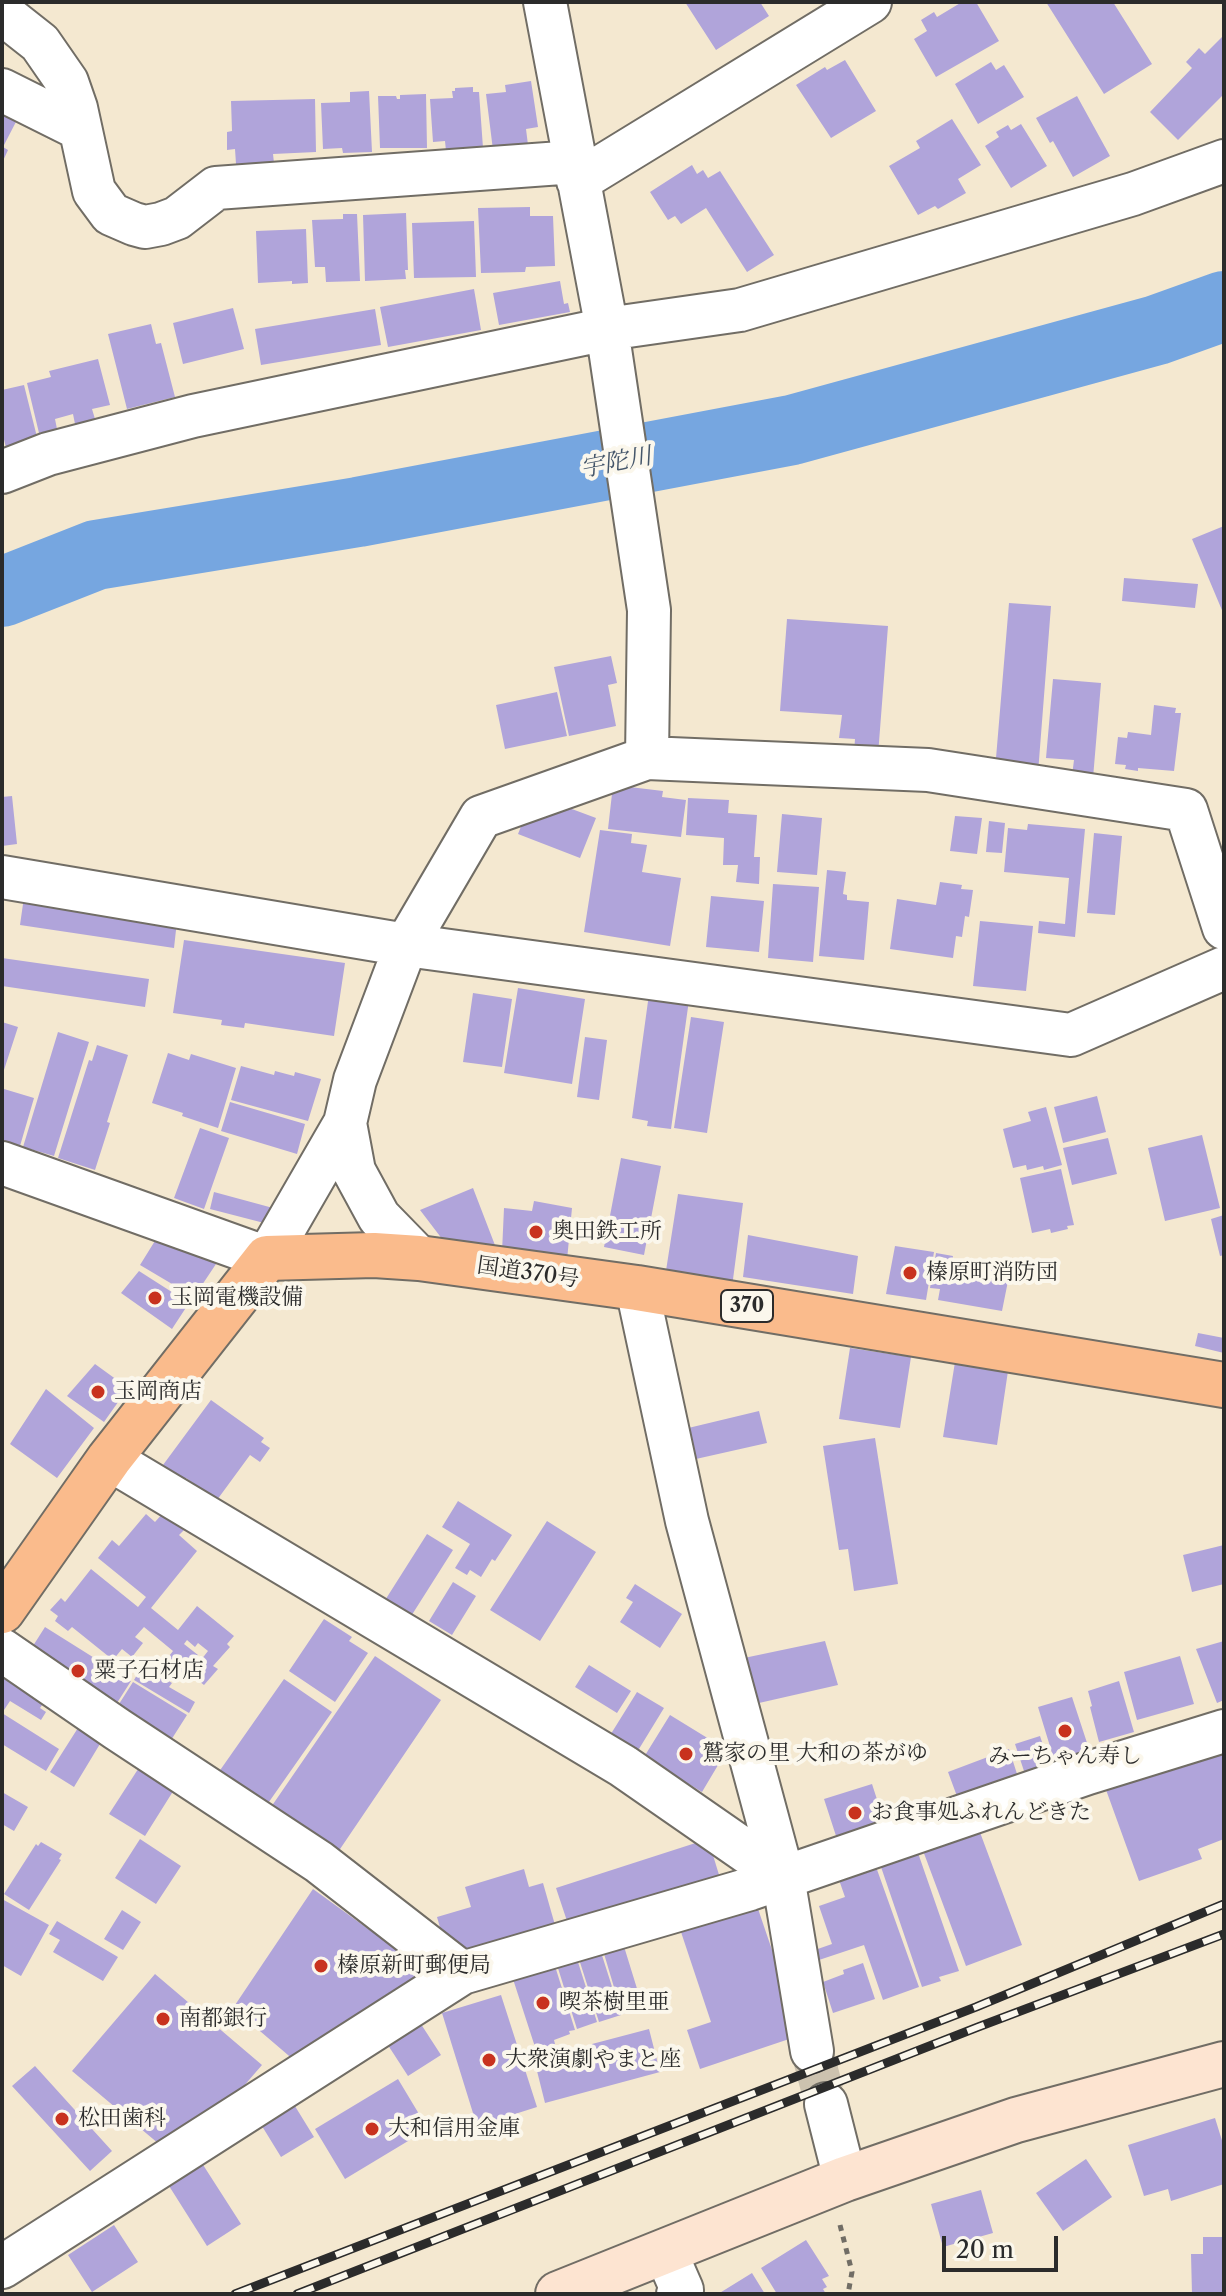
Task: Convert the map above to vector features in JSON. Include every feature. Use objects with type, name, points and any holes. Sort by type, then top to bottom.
[{"type":"highway","name":"国道370号","points":[[267,1258],[374,1255],[419,1258],[637,1288],[1224,1385]]},
{"type":"highway","points":[[2,1611],[109,1459],[267,1258]]},
{"type":"street","points":[[545,2],[609,343],[649,610],[647,758]]},
{"type":"street","points":[[2,13],[40,43],[67,82],[76,108],[94,191],[111,214],[145,227],[177,218],[216,188],[576,172],[870,2]]},
{"type":"street","points":[[2,90],[80,129]]},
{"type":"street","points":[[2,472],[48,454],[193,416],[609,343],[740,310],[1133,194],[1224,161]]},
{"type":"street","points":[[2,1163],[267,1258],[345,1123],[355,1080],[406,945],[481,817],[647,758],[928,770],[1186,810],[1224,928]]},
{"type":"street","points":[[2,877],[406,945],[1071,1035],[1224,968]]},
{"type":"street","points":[[345,1123],[354,1171],[379,1217],[419,1258]]},
{"type":"street","points":[[637,1288],[687,1521],[783,1877],[812,2051]]},
{"type":"street","points":[[109,1459],[623,1766],[783,1877]]},
{"type":"street","points":[[2,1650],[319,1862],[462,1973]]},
{"type":"street","points":[[2,2267],[462,1973],[750,1889],[1073,1778],[1224,1731]]},
{"type":"street","points":[[558,2294],[845,2179],[1016,2120],[1224,2064]]},
{"type":"street","points":[[826,2104],[845,2179]]},
{"type":"street","points":[[665,2251],[682,2290],[678,2294]]},
{"type":"path","points":[[845,2179],[835,2209],[852,2272],[848,2294]]},
{"type":"building","points":[[685,2],[760,2],[769,16],[716,50]]},
{"type":"building","points":[[962,2],[976,2],[999,41],[936,77],[914,39],[927,31],[921,20],[934,12],[937,17]]},
{"type":"building","points":[[1046,2],[1113,2],[1152,64],[1104,94]]},
{"type":"building","points":[[1224,35],[1224,94],[1178,140],[1150,112],[1192,68],[1186,62],[1199,48],[1205,54]]},
{"type":"building","points":[[845,60],[876,111],[831,138],[796,85],[825,67],[827,70]]},
{"type":"building","points":[[991,62],[996,70],[1004,65],[1024,97],[978,124],[955,84]]},
{"type":"building","points":[[531,81],[538,127],[526,129],[528,145],[493,150],[486,94],[506,92],[505,85]]},
{"type":"building","points":[[473,87],[473,92],[479,92],[483,148],[446,151],[445,141],[433,142],[430,99],[453,98],[455,88]]},
{"type":"building","points":[[369,91],[372,152],[343,153],[342,148],[323,149],[321,103],[350,102],[350,92]]},
{"type":"building","points":[[426,94],[427,148],[380,148],[378,96],[396,96],[400,99],[400,95]]},
{"type":"building","points":[[1077,96],[1110,156],[1073,177],[1036,118]]},
{"type":"building","points":[[315,99],[316,152],[273,154],[274,163],[236,164],[235,149],[227,150],[227,132],[232,131],[231,101]]},
{"type":"building","points":[[2,107],[19,116],[3,147],[8,150],[2,163]]},
{"type":"building","points":[[952,119],[981,165],[958,179],[966,193],[938,209],[935,206],[918,215],[889,166],[920,148],[916,141]]},
{"type":"building","points":[[1021,124],[1047,166],[1011,188],[985,146],[999,137],[996,132],[1008,125],[1011,130]]},
{"type":"building","points":[[692,165],[697,174],[703,170],[708,178],[720,171],[774,255],[747,272],[706,208],[681,224],[675,216],[668,220],[650,192]]},
{"type":"building","points":[[530,207],[530,216],[553,216],[555,266],[526,267],[525,272],[481,273],[478,208]]},
{"type":"building","points":[[406,213],[406,279],[365,281],[363,215]]},
{"type":"building","points":[[343,214],[357,214],[360,281],[326,282],[325,267],[315,267],[312,220],[343,219]]},
{"type":"building","points":[[474,221],[476,277],[414,278],[412,223]]},
{"type":"building","points":[[306,229],[308,283],[258,283],[256,231]]},
{"type":"building","points":[[560,281],[564,304],[568,303],[570,312],[499,325],[493,293]]},
{"type":"building","points":[[474,289],[481,330],[388,347],[380,307]]},
{"type":"building","points":[[233,308],[244,349],[183,364],[173,323]]},
{"type":"building","points":[[375,309],[381,345],[261,365],[255,329]]},
{"type":"building","points":[[151,324],[156,344],[161,343],[175,397],[127,409],[108,334]]},
{"type":"building","points":[[98,359],[110,405],[92,409],[95,419],[75,424],[73,414],[55,419],[57,429],[39,433],[27,383],[51,377],[49,371]]},
{"type":"building","points":[[24,385],[39,445],[7,452],[2,431],[2,390]]},
{"type":"building","points":[[1224,526],[1224,615],[1192,539]]},
{"type":"building","points":[[1124,578],[1198,584],[1195,608],[1122,601]]},
{"type":"building","points":[[1009,603],[1051,606],[1038,773],[995,770]]},
{"type":"building","points":[[787,619],[888,626],[878,755],[854,753],[855,739],[839,738],[842,715],[780,711]]},
{"type":"building","points":[[611,656],[617,683],[608,685],[616,726],[569,736],[554,667]]},
{"type":"building","points":[[1053,679],[1101,683],[1093,778],[1072,776],[1074,760],[1046,758]]},
{"type":"building","points":[[557,692],[567,736],[505,749],[496,705]]},
{"type":"building","points":[[1154,705],[1176,708],[1175,713],[1181,713],[1174,771],[1138,768],[1138,771],[1115,764],[1118,737],[1127,738],[1128,732],[1151,735]]},
{"type":"building","points":[[613,785],[663,791],[662,797],[686,800],[681,837],[608,829]]},
{"type":"building","points":[[12,796],[17,844],[2,846],[2,797]]},
{"type":"building","points":[[688,798],[729,800],[728,813],[757,815],[754,857],[760,857],[759,884],[736,882],[738,865],[723,865],[724,838],[686,835]]},
{"type":"building","points":[[545,799],[596,818],[580,858],[518,834],[528,809]]},
{"type":"building","points":[[782,814],[822,818],[817,875],[777,872]]},
{"type":"building","points":[[955,816],[982,818],[977,854],[950,851]]},
{"type":"building","points":[[989,821],[1005,823],[1002,853],[986,852]]},
{"type":"building","points":[[1028,824],[1085,829],[1075,937],[1038,933],[1039,921],[1065,924],[1069,878],[1004,872],[1008,828],[1027,830]]},
{"type":"building","points":[[600,830],[632,834],[631,843],[647,845],[642,872],[681,878],[670,946],[584,932]]},
{"type":"building","points":[[1094,833],[1122,836],[1115,915],[1087,913]]},
{"type":"building","points":[[827,870],[846,872],[843,894],[847,895],[847,900],[869,902],[864,960],[819,956]]},
{"type":"building","points":[[940,882],[973,890],[969,917],[965,916],[962,937],[956,936],[953,958],[890,949],[897,899],[936,905]]},
{"type":"building","points":[[773,884],[819,887],[813,962],[768,958]]},
{"type":"building","points":[[711,896],[764,901],[759,952],[706,947]]},
{"type":"building","points":[[24,897],[177,921],[174,948],[20,925]]},
{"type":"building","points":[[980,921],[1033,926],[1026,991],[973,986]]},
{"type":"building","points":[[184,940],[345,963],[334,1036],[245,1023],[244,1028],[221,1025],[222,1020],[173,1013]]},
{"type":"building","points":[[2,958],[149,979],[145,1007],[2,986]]},
{"type":"building","points":[[518,988],[585,999],[572,1084],[504,1073]]},
{"type":"building","points":[[473,993],[512,999],[502,1067],[463,1062]]},
{"type":"building","points":[[649,994],[689,1000],[671,1129],[647,1126],[648,1121],[632,1118]]},
{"type":"building","points":[[691,1017],[724,1022],[707,1133],[674,1128]]},
{"type":"building","points":[[2,1022],[18,1027],[3,1073],[2,1073]]},
{"type":"building","points":[[58,1032],[89,1042],[54,1156],[23,1147]]},
{"type":"building","points":[[585,1037],[607,1040],[599,1100],[577,1097]]},
{"type":"building","points":[[97,1045],[128,1055],[95,1170],[58,1158],[89,1060],[92,1061]]},
{"type":"building","points":[[168,1053],[189,1060],[191,1054],[236,1068],[218,1128],[152,1103]]},
{"type":"building","points":[[241,1066],[274,1075],[275,1071],[294,1076],[295,1072],[321,1079],[308,1121],[231,1100]]},
{"type":"building","points":[[4,1089],[34,1098],[20,1146],[2,1140]]},
{"type":"building","points":[[1097,1096],[1106,1132],[1063,1143],[1054,1107]]},
{"type":"building","points":[[230,1102],[305,1124],[297,1154],[221,1131]]},
{"type":"building","points":[[1046,1107],[1062,1165],[1044,1170],[1043,1166],[1027,1170],[1026,1165],[1013,1168],[1003,1129],[1031,1121],[1028,1112]]},
{"type":"building","points":[[200,1128],[229,1138],[204,1209],[174,1198]]},
{"type":"building","points":[[1202,1135],[1220,1208],[1165,1221],[1148,1148]]},
{"type":"building","points":[[1108,1138],[1117,1174],[1072,1185],[1063,1148]]},
{"type":"building","points":[[621,1158],[661,1166],[644,1255],[604,1247]]},
{"type":"building","points":[[1061,1169],[1074,1225],[1051,1233],[1050,1229],[1032,1233],[1020,1178]]},
{"type":"building","points":[[473,1188],[498,1253],[449,1248],[420,1210]]},
{"type":"building","points":[[214,1192],[273,1208],[268,1224],[210,1209]]},
{"type":"building","points":[[678,1194],[743,1203],[732,1287],[665,1277]]},
{"type":"building","name":"奥田鉄工所","points":[[534,1201],[572,1208],[567,1260],[502,1252],[504,1208],[532,1211]]},
{"type":"building","points":[[1224,1215],[1224,1255],[1220,1256],[1211,1219]]},
{"type":"building","points":[[748,1235],[858,1256],[853,1294],[743,1277]]},
{"type":"building","points":[[158,1236],[218,1261],[194,1297],[140,1265]]},
{"type":"building","name":"榛原町消防団","points":[[895,1246],[934,1252],[926,1300],[886,1294]]},
{"type":"building","points":[[936,1253],[953,1256],[952,1261],[994,1268],[993,1278],[1008,1281],[1002,1311],[938,1300],[940,1289],[930,1288]]},
{"type":"building","name":"玉岡電機設備","points":[[139,1271],[189,1303],[172,1329],[121,1293]]},
{"type":"building","points":[[1198,1333],[1224,1338],[1224,1353],[1195,1346]]},
{"type":"building","points":[[850,1348],[911,1357],[900,1428],[839,1419]]},
{"type":"building","points":[[955,1362],[1008,1371],[997,1445],[943,1437]]},
{"type":"building","name":"玉岡商店","points":[[95,1364],[128,1388],[104,1422],[67,1396]]},
{"type":"building","points":[[46,1389],[94,1428],[57,1478],[10,1444]]},
{"type":"building","points":[[211,1400],[264,1438],[261,1442],[270,1448],[260,1462],[250,1455],[217,1500],[163,1465]]},
{"type":"building","points":[[759,1411],[767,1443],[687,1461],[680,1430]]},
{"type":"building","points":[[875,1438],[898,1584],[854,1591],[848,1549],[839,1550],[823,1446]]},
{"type":"building","points":[[458,1501],[512,1535],[481,1577],[470,1570],[467,1575],[455,1568],[470,1544],[442,1527]]},
{"type":"building","points":[[163,1513],[184,1530],[179,1535],[197,1551],[151,1608],[178,1630],[197,1606],[234,1636],[227,1644],[230,1647],[213,1666],[218,1669],[204,1685],[190,1674],[208,1651],[198,1643],[195,1647],[187,1640],[184,1644],[198,1655],[178,1679],[162,1665],[173,1651],[144,1627],[135,1637],[143,1643],[132,1657],[122,1649],[113,1660],[72,1627],[68,1631],[55,1621],[58,1616],[50,1610],[61,1598],[65,1602],[91,1569],[138,1607],[146,1597],[98,1558],[112,1540],[119,1546],[146,1514],[155,1522]]},
{"type":"building","points":[[547,1521],[596,1552],[540,1641],[490,1610]]},
{"type":"building","points":[[427,1534],[453,1550],[408,1621],[382,1605]]},
{"type":"building","points":[[1224,1545],[1224,1584],[1192,1592],[1183,1555]]},
{"type":"building","points":[[453,1582],[476,1596],[452,1635],[429,1621]]},
{"type":"building","points":[[635,1584],[682,1614],[660,1648],[620,1622],[633,1602],[626,1598]]},
{"type":"building","points":[[324,1619],[352,1637],[349,1641],[368,1653],[335,1702],[289,1671]]},
{"type":"building","name":"粟子石材店","points":[[45,1627],[131,1681],[110,1714],[24,1660]]},
{"type":"building","points":[[825,1641],[838,1685],[759,1703],[744,1658]]},
{"type":"building","points":[[1224,1641],[1224,1700],[1217,1703],[1196,1649]]},
{"type":"building","points":[[375,1656],[441,1700],[336,1855],[269,1810]]},
{"type":"building","points":[[1180,1656],[1194,1704],[1137,1720],[1124,1672]]},
{"type":"building","points":[[143,1665],[172,1683],[169,1687],[195,1702],[189,1713],[134,1680]]},
{"type":"building","points":[[589,1665],[631,1691],[617,1713],[575,1687]]},
{"type":"building","points":[[2,1670],[47,1698],[40,1708],[46,1712],[41,1720],[10,1701],[2,1713]]},
{"type":"building","points":[[284,1679],[332,1712],[264,1809],[216,1776]]},
{"type":"building","points":[[1119,1681],[1134,1732],[1099,1742],[1088,1691]]},
{"type":"building","points":[[133,1682],[187,1715],[166,1748],[112,1715]]},
{"type":"building","points":[[637,1692],[664,1708],[631,1762],[604,1745]]},
{"type":"building","name":"みーちゃん寿し","points":[[1072,1697],[1091,1755],[1056,1766],[1038,1707]]},
{"type":"building","points":[[2,1713],[59,1749],[46,1771],[2,1744]]},
{"type":"building","name":"鷲家の里 大和の茶がゆ","points":[[670,1715],[727,1750],[702,1792],[644,1757]]},
{"type":"building","points":[[83,1720],[106,1734],[74,1787],[50,1772]]},
{"type":"building","points":[[1040,1736],[1050,1766],[1025,1774],[1015,1744]]},
{"type":"building","points":[[1224,1744],[1224,1839],[1198,1849],[1202,1859],[1139,1881],[1105,1787]]},
{"type":"building","points":[[1009,1749],[1018,1777],[958,1799],[948,1772]]},
{"type":"building","points":[[142,1763],[177,1785],[145,1836],[109,1814]]},
{"type":"building","name":"お食事処ふれんどきた","points":[[872,1784],[886,1827],[838,1842],[824,1799]]},
{"type":"building","points":[[2,1792],[28,1807],[14,1831],[2,1824]]},
{"type":"building","points":[[978,1827],[1022,1945],[966,1966],[922,1848]]},
{"type":"building","points":[[140,1839],[181,1866],[156,1904],[115,1878]]},
{"type":"building","points":[[708,1839],[720,1878],[569,1927],[556,1888]]},
{"type":"building","points":[[41,1842],[62,1854],[61,1860],[29,1910],[4,1894],[36,1844],[38,1846]]},
{"type":"building","points":[[917,1850],[959,1971],[939,1977],[941,1981],[922,1987],[880,1864]]},
{"type":"building","points":[[875,1864],[919,1987],[883,2000],[864,1945],[816,1961],[812,1951],[832,1944],[819,1906],[845,1897],[838,1877]]},
{"type":"building","points":[[524,1869],[529,1887],[543,1883],[559,1939],[479,1962],[443,1938],[437,1917],[471,1907],[465,1887]]},
{"type":"building","points":[[313,1889],[436,1978],[295,2061],[233,2008]]},
{"type":"building","points":[[2,1899],[49,1925],[21,1976],[2,1965]]},
{"type":"building","points":[[756,1903],[801,2035],[700,2069],[687,2030],[711,2022],[680,1929]]},
{"type":"building","points":[[122,1910],[141,1922],[123,1950],[104,1939]]},
{"type":"building","points":[[57,1921],[118,1957],[103,1981],[53,1952],[60,1940],[49,1934]]},
{"type":"building","points":[[622,1940],[643,2008],[622,2014],[602,1947]]},
{"type":"building","points":[[600,1949],[621,2015],[599,2022],[578,1956]]},
{"type":"building","points":[[577,1959],[597,2022],[577,2029],[557,1965]]},
{"type":"building","points":[[863,1963],[875,1999],[833,2013],[823,1982]]},
{"type":"building","name":"喫茶樹里亜","points":[[555,1966],[575,2030],[554,2040],[555,2044],[536,2050],[512,1976]]},
{"type":"building","name":"南都銀行","points":[[155,1974],[262,2065],[236,2095],[159,2144],[72,2071]]},
{"type":"building","name":"大衆演劇やまと座","points":[[501,1995],[537,2107],[477,2126],[442,2013]]},
{"type":"building","points":[[417,2018],[441,2055],[408,2076],[384,2039]]},
{"type":"building","points":[[649,2029],[660,2072],[545,2103],[535,2063]]},
{"type":"building","name":"松田歯科","points":[[35,2066],[112,2151],[90,2171],[12,2086]]},
{"type":"building","name":"大和信用金庫","points":[[398,2079],[428,2129],[345,2179],[315,2129]]},
{"type":"building","points":[[290,2098],[314,2137],[281,2157],[257,2118]]},
{"type":"building","points":[[1215,2118],[1224,2147],[1224,2184],[1171,2201],[1168,2189],[1144,2196],[1128,2145]]},
{"type":"building","points":[[198,2157],[241,2224],[207,2246],[164,2178]]},
{"type":"building","points":[[1086,2159],[1112,2197],[1063,2231],[1036,2193]]},
{"type":"building","points":[[981,2190],[993,2233],[943,2247],[931,2204]]},
{"type":"building","points":[[114,2225],[138,2262],[92,2292],[68,2255]]},
{"type":"building","points":[[1203,2237],[1224,2237],[1224,2294],[1192,2294],[1191,2254],[1203,2254]]},
{"type":"building","points":[[806,2240],[829,2276],[822,2279],[827,2287],[823,2289],[826,2294],[777,2294],[761,2268]]},
{"type":"building","points":[[752,2273],[765,2294],[718,2294]]},
{"type":"waterway","name":"宇陀川","points":[[2,592],[96,555],[358,512],[792,430],[1157,330],[1224,306]]},
{"type":"tunnel","points":[[812,2051],[826,2104]]},
{"type":"railway","points":[[235,2294],[976,2007],[1224,1904]]},
{"type":"railway","points":[[297,2294],[1224,1934]]},
{"type":"place","name":"奥田鉄工所","points":[[536,1232]]},
{"type":"place","name":"榛原町消防団","points":[[910,1273]]},
{"type":"place","name":"玉岡電機設備","points":[[155,1298]]},
{"type":"place","name":"玉岡商店","points":[[98,1392]]},
{"type":"place","name":"粟子石材店","points":[[78,1671]]},
{"type":"place","name":"みーちゃん寿し","points":[[1065,1731]]},
{"type":"place","name":"鷲家の里 大和の茶がゆ","points":[[686,1754]]},
{"type":"place","name":"お食事処ふれんどきた","points":[[855,1813]]},
{"type":"place","name":"榛原新町郵便局","points":[[321,1966]]},
{"type":"place","name":"喫茶樹里亜","points":[[543,2003]]},
{"type":"place","name":"南都銀行","points":[[163,2019]]},
{"type":"place","name":"大衆演劇やまと座","points":[[489,2060]]},
{"type":"place","name":"松田歯科","points":[[62,2119]]},
{"type":"place","name":"大和信用金庫","points":[[372,2129]]}]
